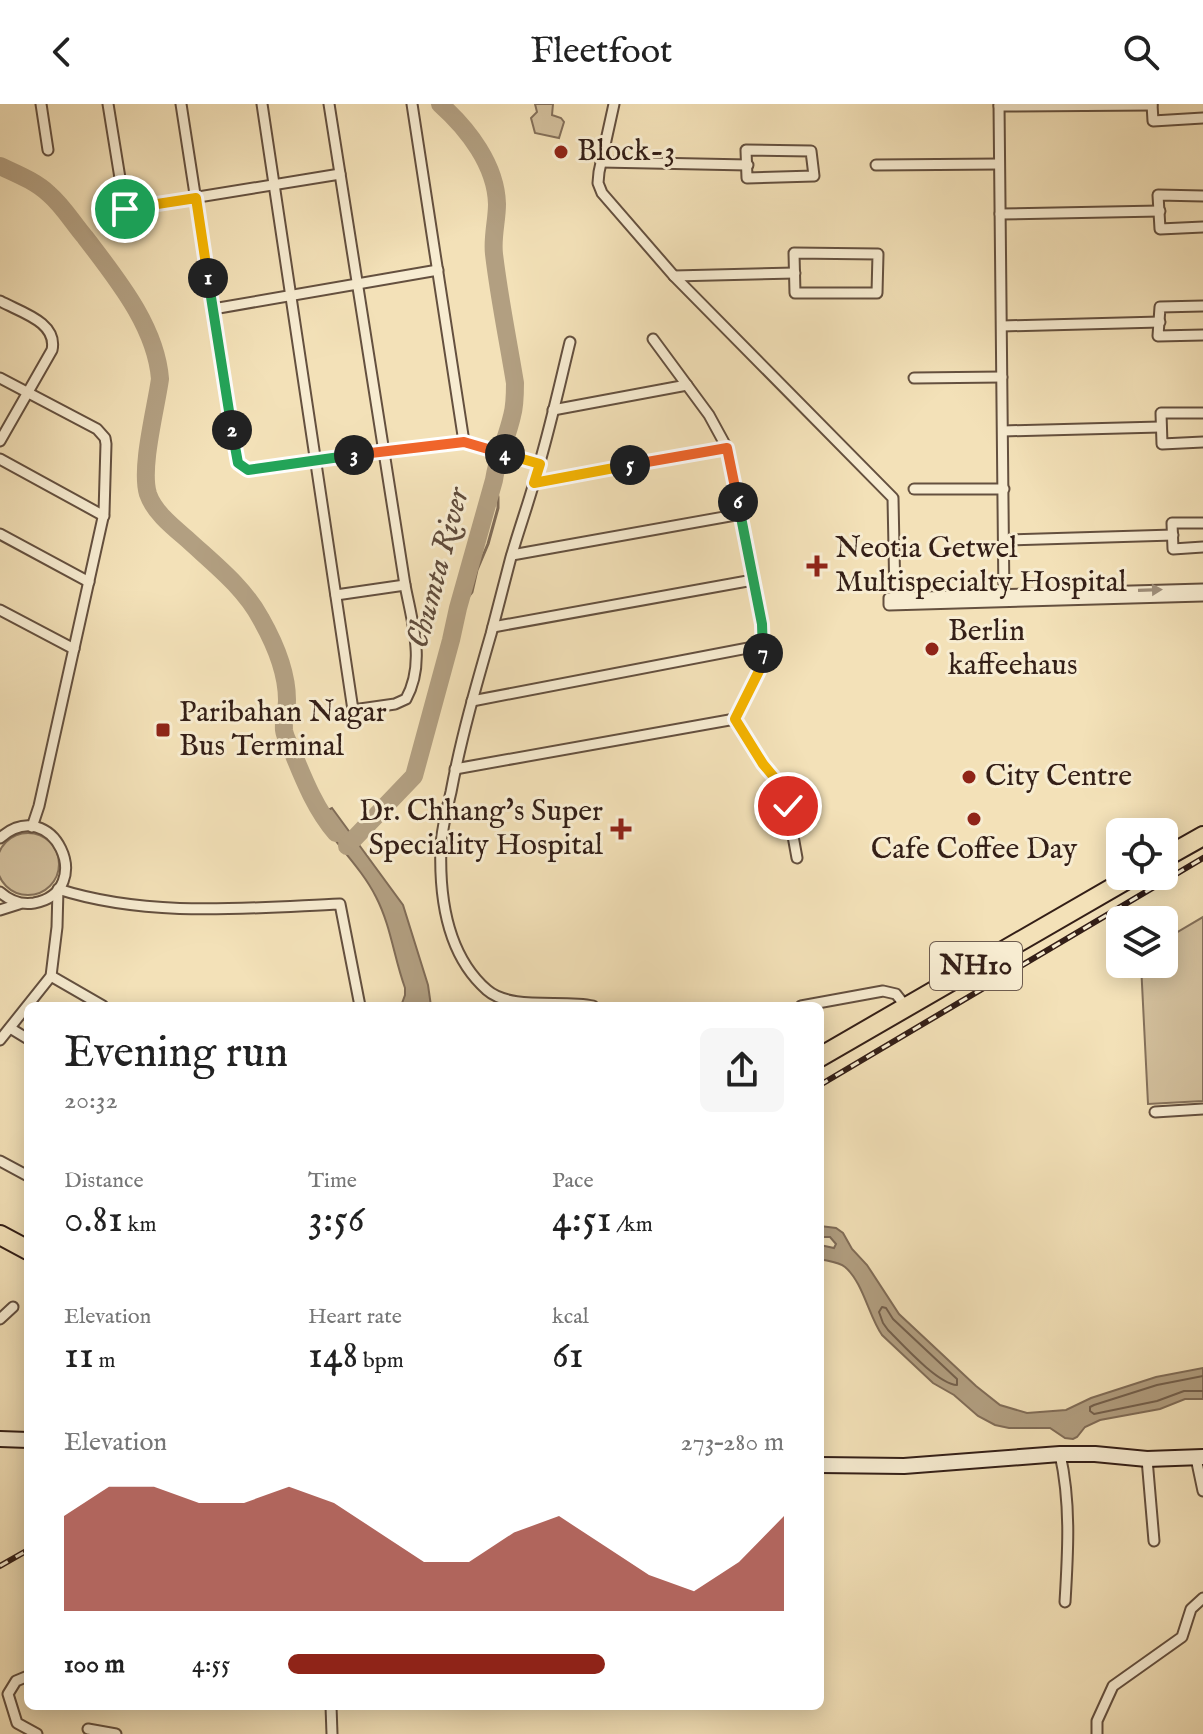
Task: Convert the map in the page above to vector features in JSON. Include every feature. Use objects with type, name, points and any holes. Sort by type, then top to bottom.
[{"type":"highway","points":[[1178,850],[1203,836]]},
{"type":"highway","name":"NH10","points":[[824,1055],[1109,890]]},
{"type":"highway","points":[[0,1235],[24,1248]]},
{"type":"street","points":[[41,104],[48,150]]},
{"type":"street","points":[[108,104],[125,209]]},
{"type":"street","points":[[181,104],[238,463],[252,470],[464,442],[540,464]]},
{"type":"street","points":[[262,104],[353,710],[402,702],[410,691],[416,671],[417,647],[329,104]]},
{"type":"street","points":[[412,104],[464,442]]},
{"type":"street","points":[[614,104],[598,178],[602,193],[674,276],[893,498],[895,598],[889,598],[889,605],[1203,589]]},
{"type":"street","points":[[1004,598],[999,105],[1152,105],[1153,121],[1203,118]]},
{"type":"street","points":[[746,150],[811,151],[814,176],[747,178],[748,165],[746,150]]},
{"type":"street","points":[[601,162],[748,165]]},
{"type":"street","points":[[876,165],[999,164]]},
{"type":"street","points":[[100,213],[340,174]]},
{"type":"street","points":[[1203,196],[1158,195],[1160,229],[1203,227]]},
{"type":"street","points":[[1000,214],[1160,211]]},
{"type":"street","points":[[794,253],[878,254],[877,293],[795,293],[795,273],[794,253]]},
{"type":"street","points":[[213,309],[438,270]]},
{"type":"street","points":[[674,276],[795,273]]},
{"type":"street","points":[[0,301],[48,328],[54,339],[52,350],[0,441]]},
{"type":"street","points":[[1203,306],[1160,307],[1158,336],[1203,335]]},
{"type":"street","points":[[1002,326],[1160,322]]},
{"type":"street","points":[[653,339],[709,415],[727,448],[764,645],[760,669],[735,719]]},
{"type":"street","points":[[525,1002],[490,993],[458,952],[447,924],[442,891],[441,840],[472,701],[540,464],[570,342]]},
{"type":"street","points":[[914,378],[1002,377]]},
{"type":"street","points":[[0,378],[97,429],[105,438],[107,452],[104,516],[32,827]]},
{"type":"street","points":[[553,410],[687,385]]},
{"type":"street","points":[[1203,413],[1161,413],[1160,427],[1162,444],[1203,442]]},
{"type":"street","points":[[1003,431],[1160,427]]},
{"type":"street","points":[[534,483],[727,448]]},
{"type":"street","points":[[0,459],[104,516]]},
{"type":"street","points":[[914,489],[1004,489]]},
{"type":"street","points":[[512,555],[741,514]]},
{"type":"street","points":[[1203,523],[1172,523],[1173,549],[1203,547]]},
{"type":"street","points":[[0,534],[89,582]]},
{"type":"street","points":[[1004,540],[1173,535]]},
{"type":"street","points":[[493,627],[753,580]]},
{"type":"street","points":[[336,595],[405,585]]},
{"type":"street","points":[[1004,598],[1203,596]]},
{"type":"street","points":[[0,610],[74,649]]},
{"type":"street","points":[[472,701],[764,645]]},
{"type":"street","points":[[455,769],[735,719]]},
{"type":"street","points":[[735,719],[785,792],[797,858]]},
{"type":"street","points":[[0,838],[18,828],[32,827],[46,831],[62,847],[66,869],[58,889],[51,976],[30,1002]]},
{"type":"street","points":[[0,910],[38,902],[58,889]]},
{"type":"street","points":[[58,889],[87,899],[162,908],[236,909],[340,904],[359,1002]]},
{"type":"street","points":[[0,892],[12,901],[22,903]]},
{"type":"street","points":[[51,976],[96,1002]]},
{"type":"street","points":[[823,1002],[883,991],[896,994],[907,1008]]},
{"type":"street","points":[[0,1040],[24,1010]]},
{"type":"street","points":[[10,1028],[24,1037]]},
{"type":"street","points":[[1155,1112],[1203,1109]]},
{"type":"street","points":[[0,1161],[24,1174]]},
{"type":"street","points":[[0,1319],[13,1307]]},
{"type":"street","points":[[0,1439],[24,1440]]},
{"type":"street","points":[[1060,1454],[1068,1513],[1065,1602]]},
{"type":"street","points":[[824,1465],[904,1466],[1060,1454],[1147,1459],[1200,1457],[1203,1491]]},
{"type":"street","points":[[1147,1459],[1154,1541]]},
{"type":"street","points":[[1097,1734],[1097,1721],[1113,1686],[1182,1637],[1191,1609],[1203,1598]]},
{"type":"street","points":[[24,1678],[16,1681],[8,1694],[17,1723],[37,1734]]},
{"type":"street","points":[[331,1710],[332,1734]]},
{"type":"street","points":[[88,1729],[116,1734]]},
{"type":"shaded area","points":[[535,104],[553,104],[552,115],[564,122],[559,138],[535,133],[531,118],[537,112]]},
{"type":"shaded area","points":[[22,833],[34,833],[45,838],[59,858],[59,870],[54,881],[34,895],[16,893],[-1,876],[-1,852],[6,842]]},
{"type":"shaded area","points":[[1203,917],[1203,1101],[1148,1104],[1142,978],[1178,978],[1178,932]]},
{"type":"water","points":[[332,808],[403,905],[430,1002],[402,1002],[405,988],[381,908],[370,886],[317,815]]},
{"type":"water","points":[[824,1226],[836,1228],[843,1233],[899,1314],[1000,1405],[1027,1413],[1066,1410],[1091,1398],[1156,1377],[1203,1368],[1203,1399],[1185,1399],[1160,1409],[1100,1420],[1085,1427],[1073,1439],[1065,1438],[1050,1428],[995,1425],[933,1383],[882,1335],[851,1273],[840,1264],[824,1260],[824,1246],[834,1248],[836,1244],[830,1237],[824,1237]]},
{"type":"waterway","name":"Chumta River","points":[[347,846],[414,776],[514,404],[515,383],[494,254],[497,204],[492,175],[470,136],[440,104]]},
{"type":"waterway","points":[[0,166],[38,185],[59,204],[121,286],[143,322],[157,359],[160,379],[147,454],[148,494],[159,513],[237,586],[261,619],[285,679],[285,736],[322,815],[336,833]]},
{"type":"waterway","points":[[459,602],[472,592],[488,544],[498,508],[494,480]]},
{"type":"railway","points":[[824,1083],[1203,858]]},
{"type":"railway","points":[[0,1566],[24,1552]]},
{"type":"place","name":"Block-3","points":[[561,152]]},
{"type":"place","name":"Neotia Getwel Multispecialty Hospital","points":[[817,566]]},
{"type":"place","name":"Berlin kaffeehaus","points":[[932,649]]},
{"type":"place","name":"Paribahan Nagar Bus Terminal","points":[[163,730]]},
{"type":"place","name":"City Centre","points":[[969,777]]},
{"type":"place","name":"Cafe Coffee Day","points":[[974,819]]},
{"type":"place","name":"Dr. Chhang's Super Speciality Hospital","points":[[621,829]]},
{"type":"route","points":[[125,209],[196,198],[235,452],[238,463],[244,468],[252,470],[464,442],[540,464],[534,483],[727,448],[764,645],[760,669],[735,719],[763,764],[783,788],[788,806]]}]
